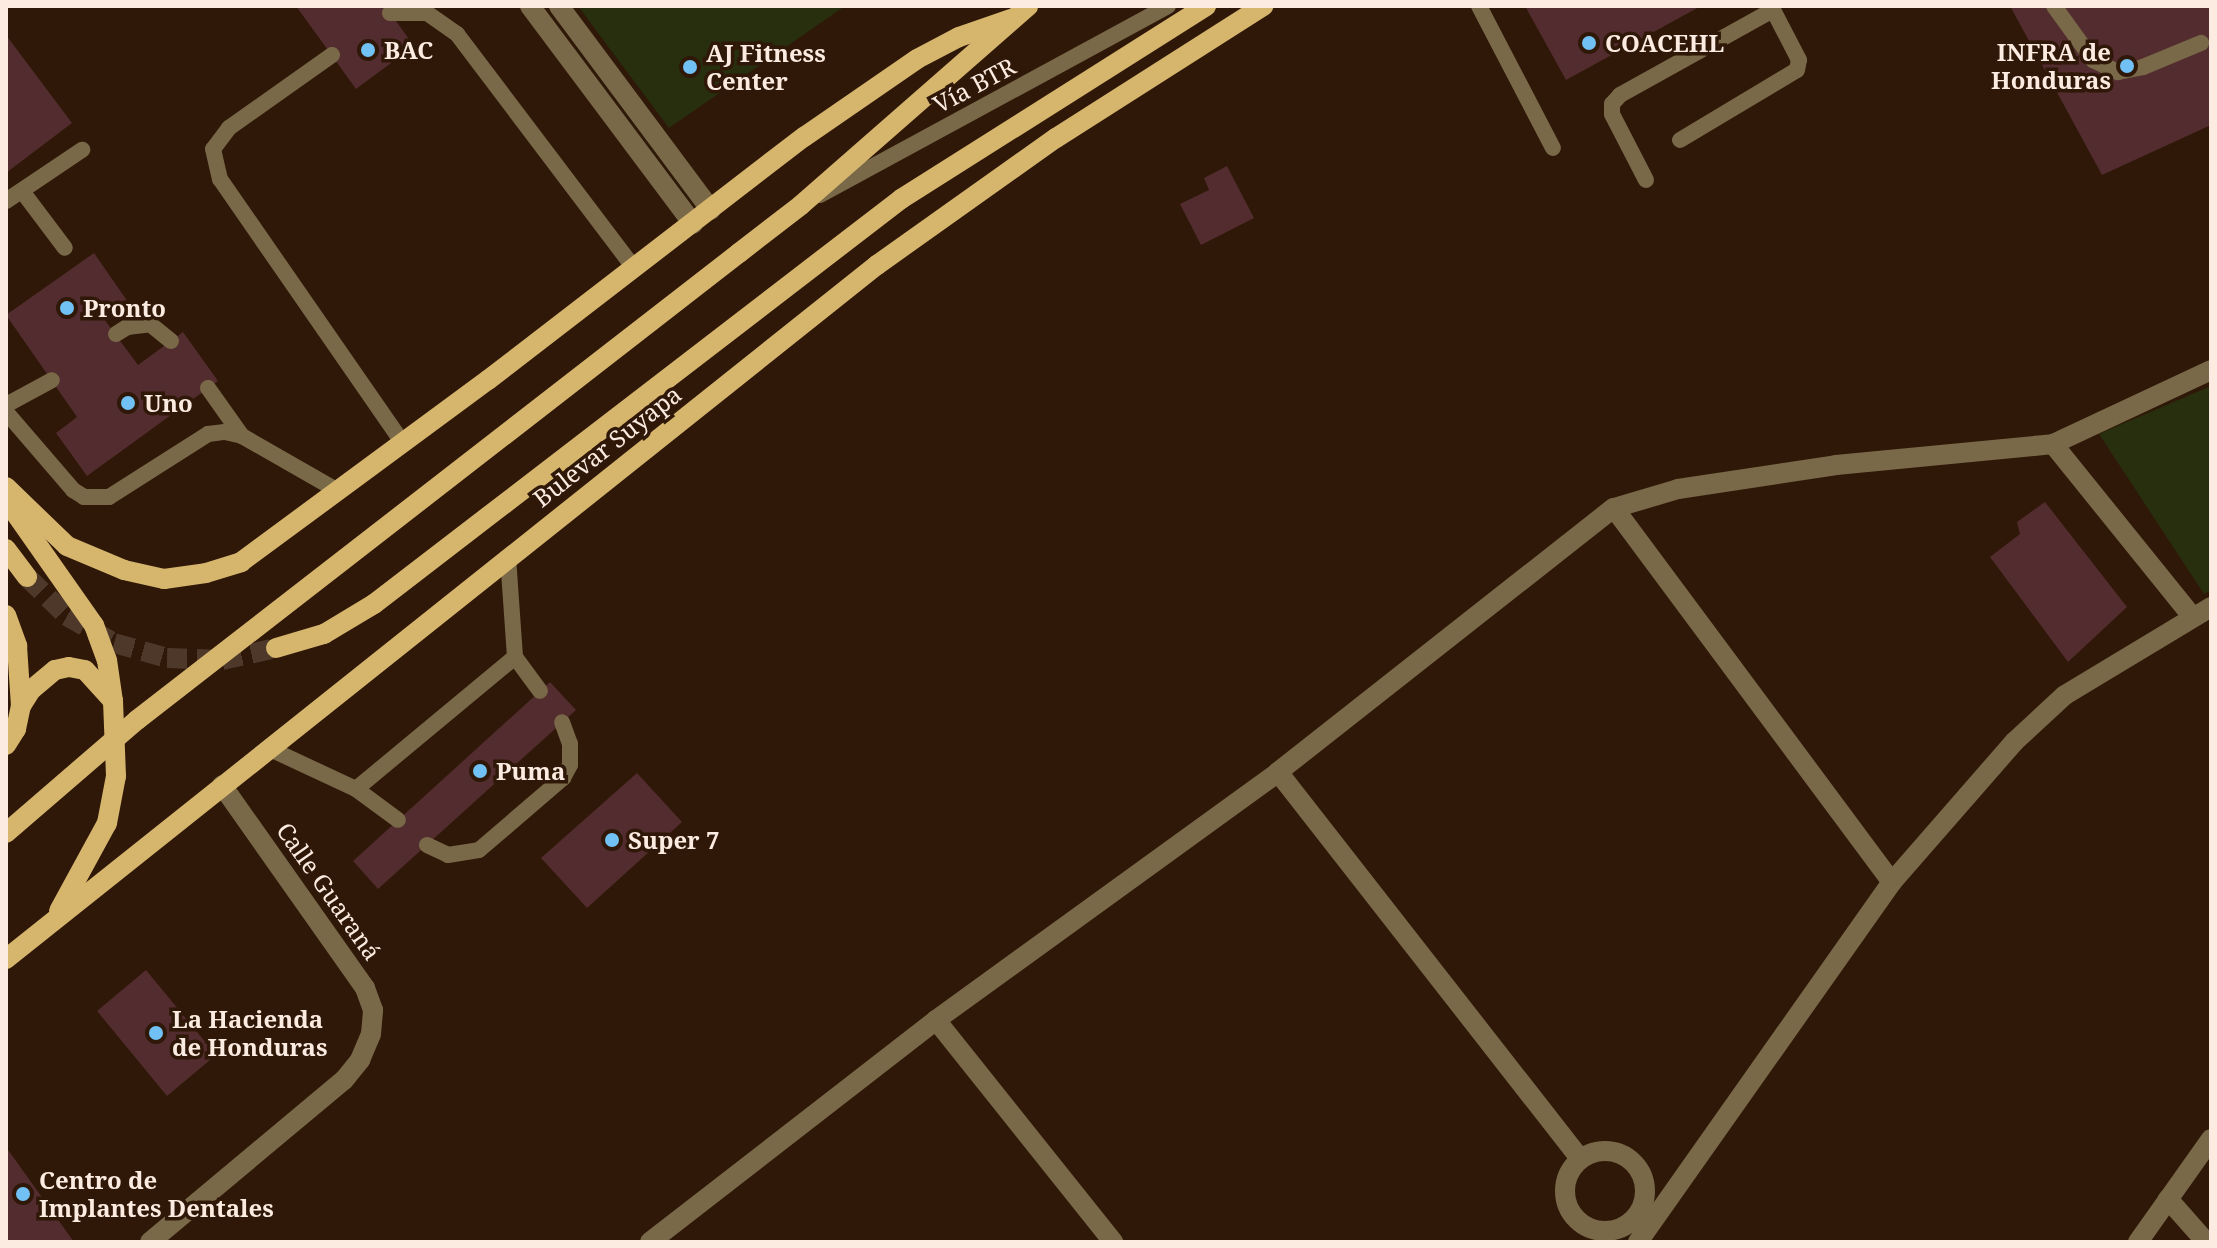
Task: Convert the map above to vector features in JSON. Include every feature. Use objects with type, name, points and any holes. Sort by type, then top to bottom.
[{"type":"main road","points":[[6,833],[137,720],[801,205],[1028,6]]},
{"type":"main road","points":[[276,648],[324,634],[374,604],[901,199],[1206,6]]},
{"type":"main road","name":"Bulevar Suyapa","points":[[6,959],[877,265],[1056,138],[1263,6]]},
{"type":"main road","points":[[6,487],[67,546],[124,570],[164,579],[206,573],[241,562],[403,443],[804,137],[917,59],[959,37],[1011,19]]},
{"type":"main road","points":[[6,500],[94,625],[107,660],[113,701],[116,776],[107,823],[53,922]]},
{"type":"main road","points":[[6,549],[27,577]]},
{"type":"main road","points":[[6,615],[17,646],[21,706],[16,729],[6,745]]},
{"type":"main road","points":[[21,706],[42,679],[55,670],[69,667],[85,670],[113,701]]},
{"type":"street","points":[[530,6],[693,224]]},
{"type":"street","points":[[559,6],[711,210]]},
{"type":"street","points":[[650,1242],[936,1020],[1278,772],[1614,508],[1678,489],[1836,465],[2053,444],[2211,370]]},
{"type":"street","points":[[1641,1229],[1892,882],[2014,742],[2065,695],[2202,612],[2053,444]]},
{"type":"street","points":[[1614,508],[1892,882]]},
{"type":"street","points":[[1278,772],[1580,1159]]},
{"type":"street","name":"Calle Guaraná","points":[[156,1240],[344,1080],[360,1060],[371,1034],[373,1010],[365,988],[222,785]]},
{"type":"street","points":[[936,1020],[1113,1242]]},
{"type":"street","points":[[2138,1242],[2211,1139]]},
{"type":"street","points":[[1605,1150],[1630,1158],[1639,1168],[1645,1193],[1641,1229],[1612,1231],[1586,1227],[1575,1218],[1568,1207],[1565,1181],[1580,1159],[1605,1150]]},
{"type":"street","points":[[2168,1199],[2206,1242]]},
{"type":"lane","name":"Vía BTR","points":[[801,205],[1168,6]]},
{"type":"lane","points":[[1479,6],[1553,148]]},
{"type":"lane","points":[[2054,6],[2093,60],[2118,72],[2143,67],[2201,43]]},
{"type":"lane","points":[[1646,180],[1612,114],[1612,104],[1620,95],[1772,8],[1799,60],[1797,70],[1792,76],[1680,140]]},
{"type":"lane","points":[[390,13],[427,13],[457,34],[634,268]]},
{"type":"lane","points":[[332,55],[229,128],[213,149],[220,179],[403,443]]},
{"type":"lane","points":[[6,201],[82,150]]},
{"type":"lane","points":[[22,191],[65,248]]},
{"type":"lane","points":[[116,334],[127,327],[150,324],[171,341]]},
{"type":"lane","points":[[6,405],[52,380]]},
{"type":"lane","points":[[208,388],[242,436],[338,491]]},
{"type":"lane","points":[[6,412],[73,490],[96,500],[129,487],[208,434],[242,436]]},
{"type":"lane","points":[[508,558],[515,657],[540,691]]},
{"type":"lane","points":[[356,789],[515,657]]},
{"type":"lane","points":[[427,845],[448,855],[479,850],[563,778],[570,765],[570,744],[562,722]]},
{"type":"lane","points":[[268,748],[356,789],[398,820]]},
{"type":"green space","name":"AJ Fitness Center","points":[[578,6],[845,6],[669,128]]},
{"type":"green space","points":[[2211,386],[2211,590],[2204,594],[2099,434]]},
{"type":"building","name":"BAC","points":[[296,6],[385,6],[414,46],[356,89]]},
{"type":"building","name":"COACEHL","points":[[1525,6],[1701,6],[1566,80]]},
{"type":"building","name":"INFRA de Honduras","points":[[2010,6],[2211,6],[2211,125],[2102,175]]},
{"type":"building","points":[[6,35],[72,123],[6,173]]},
{"type":"building","points":[[1227,166],[1254,218],[1201,245],[1180,204],[1209,190],[1204,178]]},
{"type":"building","name":"Uno","points":[[94,253],[128,302],[104,319],[138,365],[183,332],[218,381],[87,476],[56,433],[77,417],[6,315]]},
{"type":"building","points":[[2045,502],[2127,607],[2068,662],[1990,557],[2020,534],[2017,522]]},
{"type":"building","name":"Puma","points":[[550,682],[576,710],[378,889],[353,861]]},
{"type":"building","name":"Super 7","points":[[637,773],[682,822],[587,908],[541,858]]},
{"type":"building","name":"La Hacienda de Honduras","points":[[146,970],[216,1055],[167,1096],[97,1011]]},
{"type":"building","name":"Centro de Implantes Dentales","points":[[6,1147],[74,1242],[6,1242]]},
{"type":"tunnel","points":[[27,577],[67,616],[114,643],[167,658],[222,660],[276,648]]},
{"type":"place","name":"COACEHL","points":[[1589,43]]},
{"type":"place","name":"BAC","points":[[368,50]]},
{"type":"place","name":"INFRA de Honduras","points":[[2127,66]]},
{"type":"place","name":"AJ Fitness Center","points":[[690,67]]},
{"type":"place","name":"Pronto","points":[[67,308]]},
{"type":"place","name":"Uno","points":[[128,403]]},
{"type":"place","name":"Puma","points":[[480,771]]},
{"type":"place","name":"Super 7","points":[[612,840]]},
{"type":"place","name":"La Hacienda de Honduras","points":[[156,1033]]},
{"type":"place","name":"Centro de Implantes Dentales","points":[[23,1194]]}]
